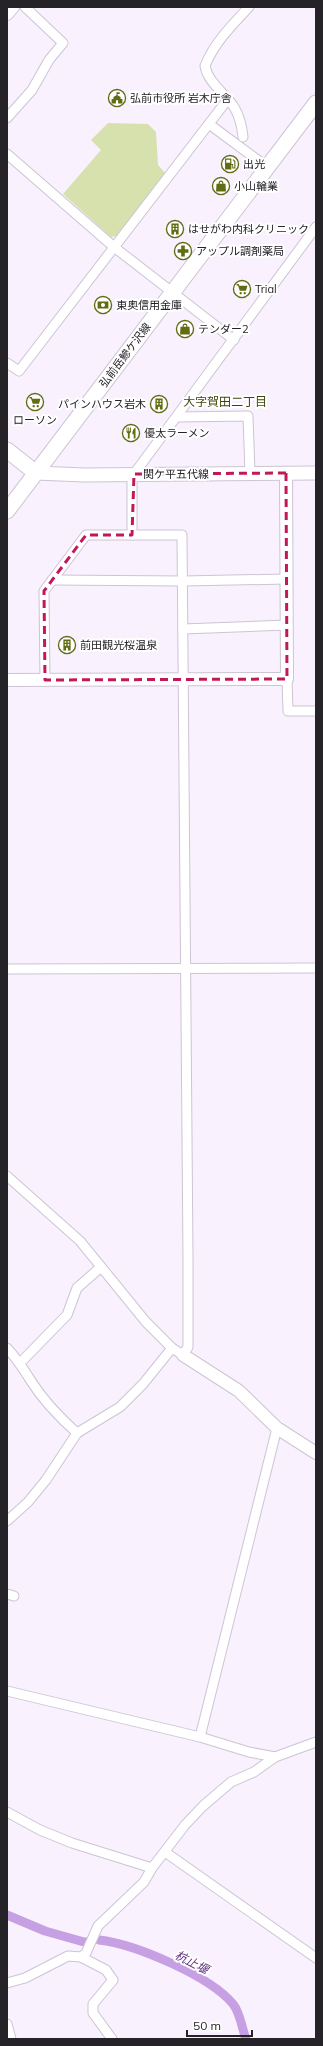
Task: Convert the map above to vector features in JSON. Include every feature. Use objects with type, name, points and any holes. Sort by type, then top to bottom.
[{"type":"main road","name":"弘前岳鰺ケ沢線","points":[[7,511],[316,103]]},
{"type":"main road","points":[[7,450],[36,473]]},
{"type":"main road","name":"関ケ平五代線","points":[[36,473],[316,473]]},
{"type":"street","points":[[7,14],[13,7]]},
{"type":"street","points":[[7,118],[32,90],[49,60],[63,43],[25,7]]},
{"type":"street","points":[[243,137],[240,117],[228,99],[209,78],[205,66],[210,55],[228,29],[249,7]]},
{"type":"street","points":[[7,363],[18,372],[228,99]]},
{"type":"street","points":[[209,124],[267,167]]},
{"type":"street","points":[[7,154],[114,247],[234,340]]},
{"type":"street","points":[[132,535],[132,481],[134,474],[316,227]]},
{"type":"street","points":[[177,417],[248,416],[250,473]]},
{"type":"street","points":[[286,473],[288,711],[316,711]]},
{"type":"street","points":[[45,680],[44,590],[86,535],[182,535],[188,1340],[188,1347],[183,1355]]},
{"type":"street","points":[[52,580],[183,581],[287,579]]},
{"type":"street","points":[[183,629],[287,625]]},
{"type":"street","points":[[7,680],[288,679]]},
{"type":"street","points":[[7,969],[316,968]]},
{"type":"street","points":[[7,1176],[80,1241],[146,1322],[172,1348],[239,1391],[277,1428],[316,1453]]},
{"type":"street","points":[[21,1362],[67,1315],[77,1288],[101,1267]]},
{"type":"street","points":[[7,1348],[21,1362],[31,1381],[59,1417],[77,1433]]},
{"type":"street","points":[[7,1521],[28,1502],[46,1480],[77,1433],[120,1407],[143,1384],[172,1348]]},
{"type":"street","points":[[200,1737],[277,1428]]},
{"type":"street","points":[[7,1691],[200,1737],[249,1752],[275,1757]]},
{"type":"street","points":[[81,1957],[86,1953],[98,1926],[144,1882],[152,1868],[185,1825],[203,1806],[231,1782],[254,1772],[275,1757],[316,1742]]},
{"type":"street","points":[[7,1812],[40,1830],[72,1843],[152,1868]]},
{"type":"street","points":[[165,1852],[316,1958]]},
{"type":"street","points":[[7,1983],[25,1978],[68,1956],[81,1957],[106,1970],[113,1980],[93,2004],[93,2013],[112,2039]]},
{"type":"street","points":[[7,2024],[11,2039]]},
{"type":"highlighted area","points":[[286,473],[287,679],[45,680],[44,591],[86,535],[132,535],[134,474]]},
{"type":"green space","points":[[108,123],[148,124],[156,132],[158,165],[165,173],[117,236],[111,237],[63,194],[101,150],[91,140]]},
{"type":"waterway","name":"杭止堰","points":[[7,1915],[45,1931],[84,1942],[89,1942]]},
{"type":"waterway","name":"杭止堰","points":[[99,1940],[132,1948],[171,1963],[190,1972],[222,1993],[235,2007],[246,2039]]},
{"type":"place","name":"弘前市役所 岩木庁舎","points":[[117,98]]},
{"type":"place","name":"出光","points":[[230,164]]},
{"type":"place","name":"小山輪業","points":[[221,186]]},
{"type":"place","name":"はせがわ内科クリニック","points":[[175,229]]},
{"type":"place","name":"アップル調剤薬局","points":[[183,251]]},
{"type":"place","name":"Trial","points":[[242,289]]},
{"type":"place","name":"東奥信用金庫","points":[[103,305]]},
{"type":"place","name":"テンダー2","points":[[185,329]]},
{"type":"place","name":"ローソン","points":[[35,402]]},
{"type":"place","name":"パインハウス岩木","points":[[159,404]]},
{"type":"place","name":"優太ラーメン","points":[[131,433]]},
{"type":"place","name":"前田観光桜温泉","points":[[67,645]]},
{"type":"district","name":"大字賀田二丁目","points":[[225,401]]}]
